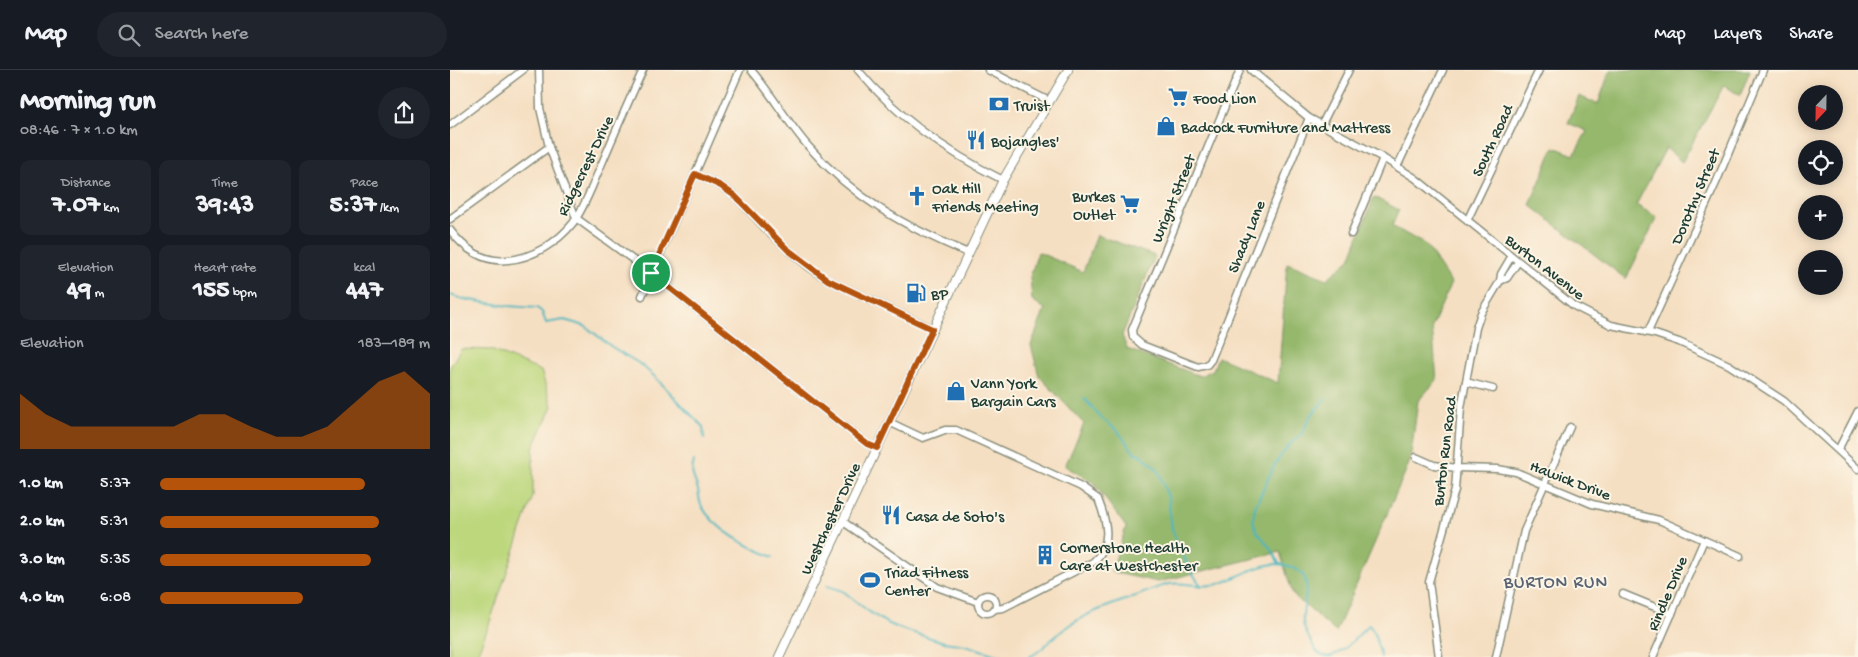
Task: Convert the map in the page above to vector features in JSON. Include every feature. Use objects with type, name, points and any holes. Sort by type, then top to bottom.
[{"type":"main road","name":"Westchester Drive","points":[[779,657],[1003,180],[1068,70]]},
{"type":"street","points":[[450,124],[523,70]]},
{"type":"street","points":[[539,70],[540,108],[549,147],[576,218],[651,273],[867,444],[877,448]]},
{"type":"street","name":"Ridgecrest Drive","points":[[450,230],[461,243],[474,253],[494,260],[522,257],[545,247],[564,233],[576,218],[643,70]]},
{"type":"street","points":[[642,296],[740,70]]},
{"type":"street","points":[[751,70],[807,145],[833,173],[867,202],[927,236],[968,253]]},
{"type":"street","points":[[858,70],[886,100],[911,122],[963,159],[1003,180]]},
{"type":"street","points":[[988,70],[1049,101]]},
{"type":"street","name":"Wright Street","points":[[1207,365],[1198,366],[1142,345],[1133,337],[1132,330],[1240,70]]},
{"type":"street","name":"Burton Avenue","points":[[1251,70],[1309,118],[1383,158],[1415,178],[1511,257],[1586,314],[1619,327],[1648,332],[1679,342],[1729,365],[1784,402],[1858,469]]},
{"type":"street","points":[[1322,124],[1349,70]]},
{"type":"street","points":[[1398,167],[1443,70]]},
{"type":"street","name":"South Road","points":[[1467,221],[1539,70]]},
{"type":"street","name":"Dorothy Street","points":[[1648,332],[1716,183],[1763,70]]},
{"type":"street","name":"Shady Lane","points":[[1207,365],[1211,360],[1309,118]]},
{"type":"street","points":[[450,219],[549,147]]},
{"type":"street","points":[[1351,234],[1383,158]]},
{"type":"street","points":[[695,174],[721,186],[735,196],[787,249],[828,280],[932,329]]},
{"type":"street","name":"Burton Run Road","points":[[1439,657],[1430,582],[1455,490],[1461,408],[1476,328],[1481,313],[1500,281],[1500,274],[1511,257]]},
{"type":"street","name":"Burton Run Road","points":[[1500,281],[1507,278],[1518,262]]},
{"type":"street","points":[[1466,382],[1493,389]]},
{"type":"street","points":[[1839,451],[1858,411]]},
{"type":"street","points":[[889,422],[923,438],[945,430],[956,430],[1081,487],[1098,499],[1107,538],[1105,548],[1093,562],[1003,608],[995,609],[991,613],[985,613],[980,610],[978,602]]},
{"type":"street","points":[[1496,657],[1524,531],[1570,427]]},
{"type":"street","name":"Hawick Drive","points":[[1416,457],[1434,465],[1516,472],[1592,504],[1659,520],[1740,556]]},
{"type":"street","points":[[842,521],[937,587],[978,602]]},
{"type":"street","name":"Rindle Drive","points":[[1653,657],[1704,540]]},
{"type":"street","points":[[1623,594],[1672,614]]},
{"type":"street","points":[[978,602],[982,597],[990,596],[995,600],[995,609]]},
{"type":"green space","points":[[1610,70],[1750,70],[1740,96],[1724,85],[1682,162],[1666,148],[1636,205],[1657,217],[1626,279],[1530,205],[1554,147],[1574,155],[1587,131],[1568,123],[1579,96],[1598,104]]},
{"type":"green space","points":[[1374,197],[1399,210],[1392,226],[1426,245],[1451,283],[1432,327],[1437,380],[1418,401],[1410,461],[1336,632],[1293,595],[1280,552],[1158,582],[1111,572],[1126,527],[1094,483],[1065,466],[1084,424],[1039,376],[1031,345],[1045,309],[1032,300],[1030,277],[1038,252],[1083,272],[1097,235],[1155,256],[1122,335],[1127,349],[1200,376],[1213,370],[1218,357],[1278,383],[1287,263],[1327,279],[1350,259]]},
{"type":"green space","points":[[461,349],[491,350],[541,371],[552,406],[533,449],[533,496],[476,657],[450,657],[450,367]]},
{"type":"waterway","points":[[450,295],[463,299],[508,306],[537,308],[542,312],[546,323],[564,320],[585,326],[612,347],[640,364],[654,376],[703,427],[704,439]]},
{"type":"waterway","points":[[1084,398],[1101,418],[1117,430],[1134,452],[1143,456],[1158,470],[1168,497],[1172,529],[1189,568],[1201,586]]},
{"type":"waterway","points":[[1279,564],[1274,553],[1256,530],[1253,520],[1255,507],[1275,464],[1289,445],[1301,435],[1310,417],[1326,398]]},
{"type":"waterway","points":[[694,461],[693,476],[701,505],[707,514],[733,537],[773,557]]},
{"type":"waterway","points":[[1029,657],[1041,650],[1072,624],[1104,608],[1169,584],[1218,584],[1253,569],[1275,564],[1291,567],[1300,572],[1304,577],[1306,591],[1303,622],[1308,636],[1318,653],[1326,656],[1337,654],[1347,647],[1369,625],[1374,632],[1381,657]]},
{"type":"waterway","points":[[827,586],[843,591],[868,611],[885,622],[901,629],[944,642],[965,645],[1003,657]]},
{"type":"place","name":"Food Lion","points":[[1178,97]]},
{"type":"place","name":"Truist","points":[[999,104]]},
{"type":"place","name":"Badcock Furniture and Mattress","points":[[1166,126]]},
{"type":"place","name":"Bojangles'","points":[[976,140]]},
{"type":"place","name":"Oak Hill Friends Meeting","points":[[917,196]]},
{"type":"place","name":"Burkes Outlet","points":[[1130,204]]},
{"type":"place","name":"BP","points":[[916,293]]},
{"type":"place","name":"Vann York Bargain Cars","points":[[956,391]]},
{"type":"place","name":"Casa de Soto's","points":[[891,515]]},
{"type":"place","name":"Cornerstone Health Care at Westchester","points":[[1045,555]]},
{"type":"place","name":"Triad Fitness Center","points":[[870,580]]},
{"type":"district","name":"BURTON RUN","points":[[1556,581]]},
{"type":"route","points":[[695,174],[721,186],[735,196],[787,249],[828,280],[932,329],[877,448],[867,444],[651,273],[695,174]]}]
